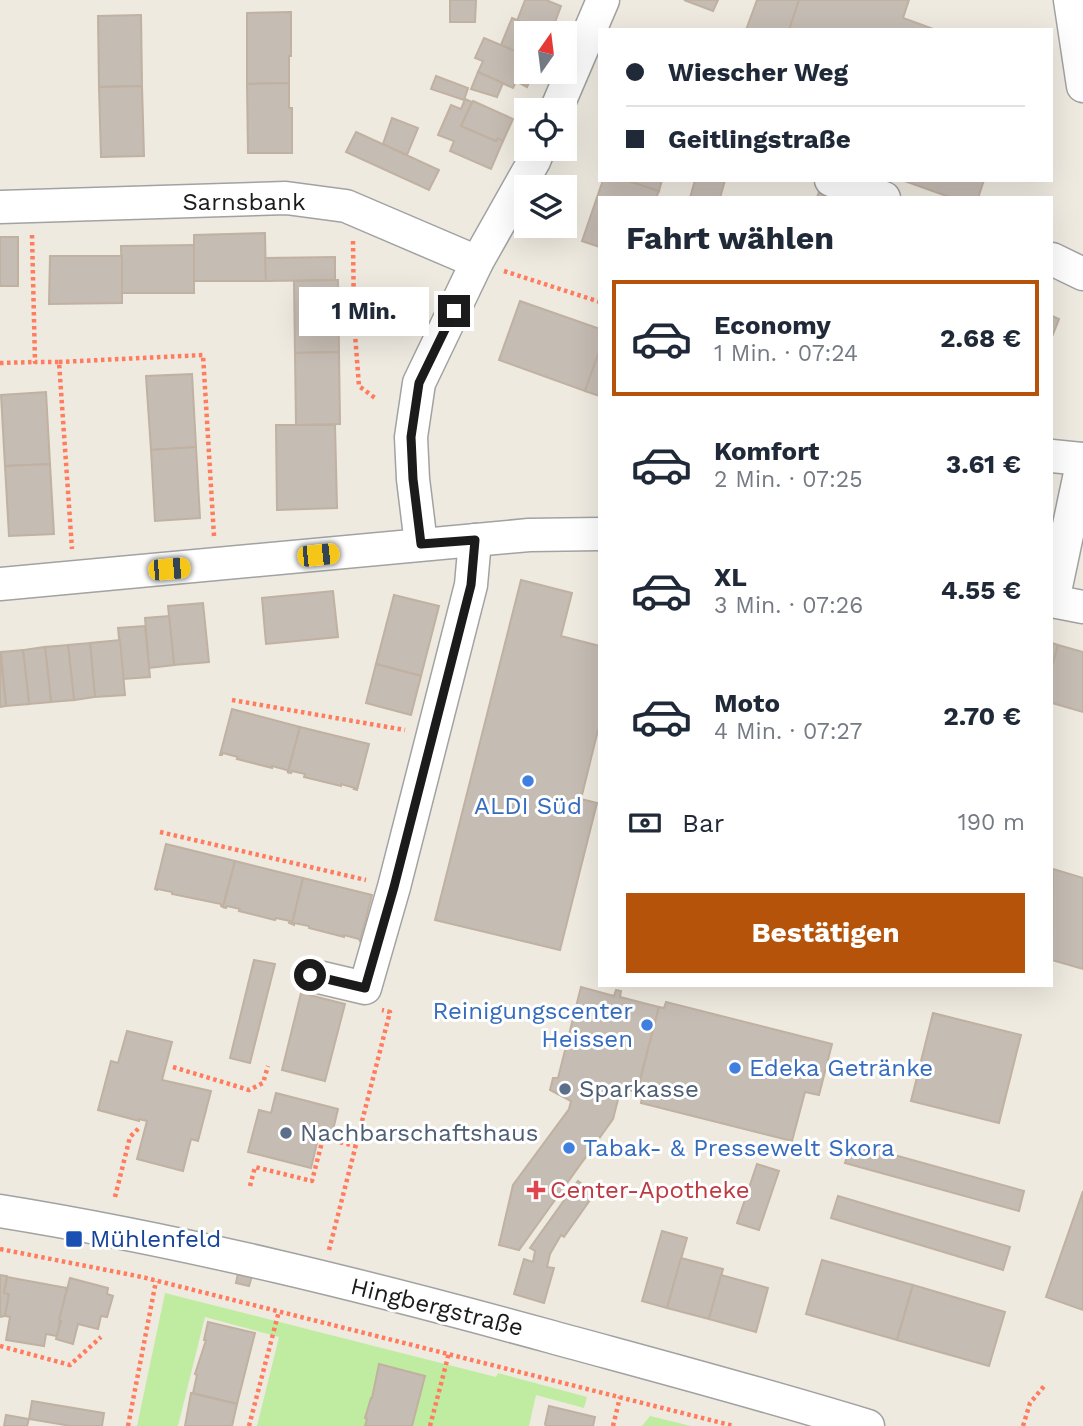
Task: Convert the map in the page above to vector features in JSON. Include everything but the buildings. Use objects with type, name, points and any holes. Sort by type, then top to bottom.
[{"type":"street","points":[[561,98],[603,0]]},
{"type":"street","points":[[1070,0],[1083,85]]},
{"type":"street","points":[[421,544],[411,437],[419,383],[477,262],[534,161]]},
{"type":"street","points":[[837,182],[878,196]]},
{"type":"street","name":"Sarnsbank","points":[[15,207],[286,198],[346,206],[477,262]]},
{"type":"street","points":[[1053,260],[1083,274]]},
{"type":"street","points":[[1053,456],[1083,459],[1063,603]]},
{"type":"street","points":[[0,584],[421,544],[529,535],[598,534]]},
{"type":"street","points":[[310,975],[365,988],[434,735],[471,585],[475,540]]},
{"type":"street","name":"Hingbergstraße","points":[[0,1210],[222,1254],[445,1307],[780,1413],[869,1426]]},
{"type":"path","points":[[346,206],[352,236],[359,386],[375,398]]},
{"type":"path","points":[[15,207],[36,362]]},
{"type":"path","points":[[477,262],[598,301]]},
{"type":"path","points":[[0,363],[203,355],[216,565]]},
{"type":"path","points":[[59,362],[74,577]]},
{"type":"path","points":[[232,700],[434,735]]},
{"type":"path","points":[[160,832],[394,887]]},
{"type":"path","points":[[329,1252],[390,1012],[380,1010]]},
{"type":"path","points":[[173,1067],[249,1090],[262,1083],[268,1066]]},
{"type":"path","points":[[115,1197],[130,1137],[140,1127]]},
{"type":"path","points":[[250,1186],[255,1167],[312,1181],[321,1138],[355,1146]]},
{"type":"path","points":[[0,1249],[156,1281],[734,1426]]},
{"type":"path","points":[[128,1426],[156,1281]]},
{"type":"path","points":[[249,1426],[279,1311]]},
{"type":"path","points":[[0,1346],[70,1365],[101,1336]]},
{"type":"path","points":[[430,1426],[449,1353]]},
{"type":"path","points":[[1023,1426],[1030,1403],[1045,1385]]},
{"type":"path","points":[[613,1426],[620,1397]]},
{"type":"green space","points":[[165,1293],[496,1377],[498,1373],[587,1397],[584,1408],[536,1395],[529,1426],[257,1426],[279,1337],[205,1317],[178,1426],[137,1426]]},
{"type":"green space","points":[[650,1416],[691,1426],[642,1426]]},
{"type":"place","name":"ALDI Süd","points":[[528,781]]},
{"type":"place","name":"Reinigungscenter Heissen","points":[[647,1025]]},
{"type":"place","name":"Edeka Getränke","points":[[735,1068]]},
{"type":"place","name":"Sparkasse","points":[[565,1089]]},
{"type":"place","name":"Nachbarschaftshaus","points":[[286,1133]]},
{"type":"place","name":"Tabak- & Pressewelt Skora","points":[[569,1148]]},
{"type":"place","name":"Center-Apotheke","points":[[536,1190]]},
{"type":"place","name":"Mühlenfeld","points":[[74,1239]]},
{"type":"route","points":[[310,975],[365,988],[394,887],[471,585],[475,540],[421,544],[413,479],[411,437],[419,383],[454,311]]}]
